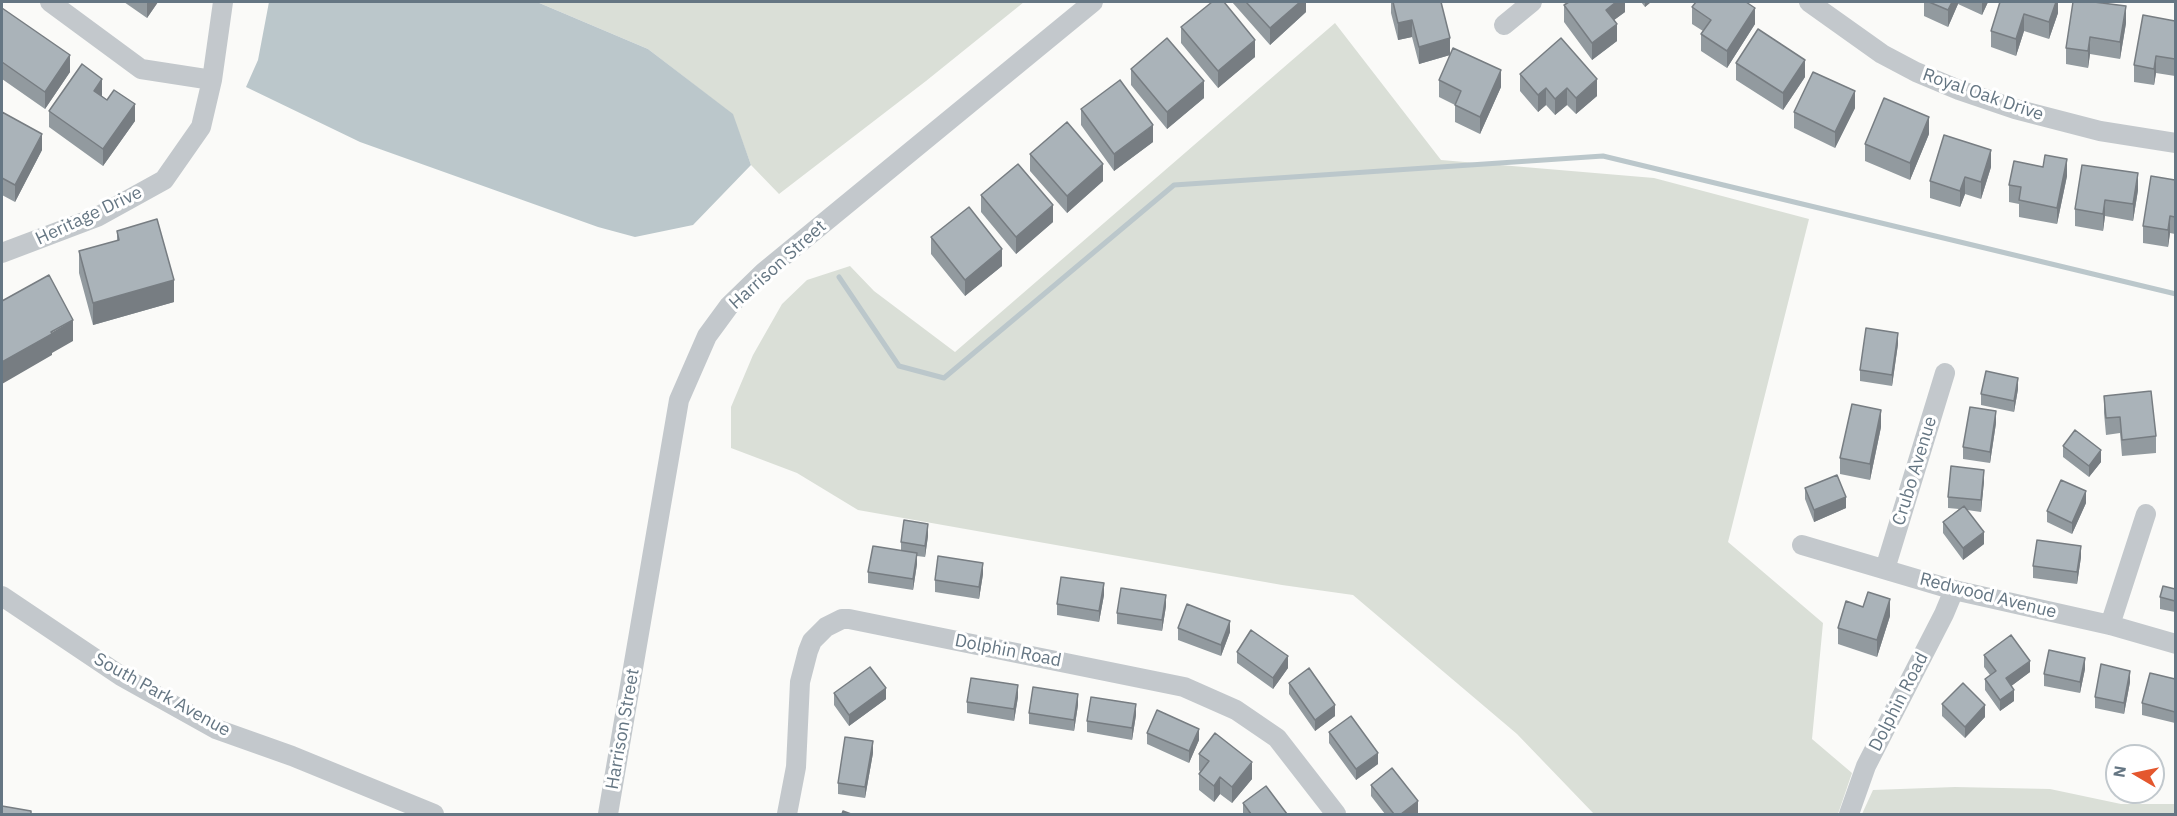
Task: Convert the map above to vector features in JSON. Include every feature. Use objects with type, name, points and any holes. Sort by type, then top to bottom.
[{"type":"street","points":[[50,2],[141,69],[212,80]]},
{"type":"street","name":"Heritage Drive","points":[[2,253],[97,216],[164,180],[201,127],[212,80],[223,2]]},
{"type":"street","name":"Harrison Street","points":[[608,814],[679,400],[707,336],[729,306],[764,272],[1093,2]]},
{"type":"street","points":[[1504,25],[1532,2]]},
{"type":"street","name":"Royal Oak Drive","points":[[1809,2],[1882,54],[1916,72],[1959,90],[2015,109],[2100,131],[2175,143]]},
{"type":"street","name":"Crubo Avenue","points":[[1885,569],[1945,373]]},
{"type":"street","points":[[2110,625],[2146,514]]},
{"type":"street","name":"Redwood Avenue","points":[[1802,545],[1954,590],[2110,625],[2175,644]]},
{"type":"street","name":"Dolphin Road","points":[[1849,814],[1866,766],[1954,590]]},
{"type":"street","name":"South Park Avenue","points":[[2,596],[121,676],[216,729],[292,756],[423,813]]},
{"type":"street","name":"Dolphin Road","points":[[788,814],[796,767],[800,682],[806,658],[812,641],[818,633],[834,623],[849,619],[1184,687],[1236,710],[1277,738],[1336,814]]},
{"type":"shaded area","points":[[269,2],[537,2],[648,49],[733,114],[751,165],[693,225],[635,237],[598,227],[360,142],[246,87],[258,60]]},
{"type":"shaded area","points":[[537,2],[1024,2],[779,194],[751,165],[732,114],[648,49]]},
{"type":"shaded area","points":[[1335,23],[1441,160],[1654,178],[1809,219],[1728,542],[1823,623],[1812,739],[1852,773],[1838,814],[1594,814],[1517,734],[1353,595],[1282,585],[858,510],[797,473],[731,448],[731,407],[753,355],[782,304],[807,280],[850,266],[874,291],[955,352]]},
{"type":"shaded area","points":[[1955,787],[2050,789],[2105,801],[2105,804],[2175,804],[2175,814],[1862,814],[1873,790]]},
{"type":"building","points":[[1212,2],[1224,2],[1255,40],[1218,71],[1181,27]]},
{"type":"building","points":[[1246,2],[1300,2],[1270,28]]},
{"type":"building","points":[[1393,2],[1441,2],[1450,38],[1419,47],[1412,20],[1398,23]]},
{"type":"building","points":[[1569,2],[1616,2],[1606,10],[1617,24],[1592,43],[1564,5]]},
{"type":"building","points":[[1696,2],[1746,2],[1755,8],[1727,51],[1701,34],[1711,20],[1692,7]]},
{"type":"building","points":[[1929,2],[1952,2],[1948,10]]},
{"type":"building","points":[[2000,2],[2056,2],[2049,22],[2024,14],[2016,39],[1991,31]]},
{"type":"building","points":[[2073,2],[2126,6],[2120,42],[2090,37],[2088,51],[2066,48]]},
{"type":"building","points":[[2,8],[70,55],[45,92],[2,62]]},
{"type":"building","points":[[2143,15],[2175,21],[2175,59],[2156,56],[2154,69],[2134,65]]},
{"type":"building","points":[[1758,29],[1805,60],[1783,93],[1736,63]]},
{"type":"building","points":[[1167,38],[1204,81],[1167,112],[1131,69]]},
{"type":"building","points":[[1561,38],[1597,79],[1576,98],[1567,88],[1555,99],[1546,88],[1538,95],[1520,74]]},
{"type":"building","points":[[1453,48],[1501,70],[1480,117],[1455,105],[1461,91],[1439,80]]},
{"type":"building","points":[[82,64],[102,79],[94,91],[107,100],[114,90],[135,104],[103,149],[49,111]]},
{"type":"building","points":[[1813,72],[1855,91],[1835,132],[1794,112]]},
{"type":"building","points":[[1120,80],[1153,125],[1114,154],[1081,109]]},
{"type":"building","points":[[1884,98],[1929,117],[1910,163],[1865,144]]},
{"type":"building","points":[[2,112],[42,134],[15,185],[2,178]]},
{"type":"building","points":[[1067,122],[1103,164],[1067,196],[1030,154]]},
{"type":"building","points":[[1944,135],[1991,150],[1981,182],[1965,177],[1960,191],[1930,181]]},
{"type":"building","points":[[2045,155],[2067,159],[2057,208],[2019,200],[2021,187],[2009,185],[2014,161],[2043,167]]},
{"type":"building","points":[[1018,164],[1053,205],[1016,237],[981,195]]},
{"type":"building","points":[[2082,165],[2138,173],[2133,204],[2105,200],[2103,214],[2075,209]]},
{"type":"building","points":[[2151,176],[2175,180],[2175,217],[2170,216],[2168,230],[2143,226]]},
{"type":"building","points":[[969,207],[1002,249],[965,280],[931,237]]},
{"type":"building","points":[[157,219],[174,280],[93,303],[79,251],[119,240],[117,231]]},
{"type":"building","points":[[49,275],[73,320],[2,362],[2,301]]},
{"type":"building","points":[[1866,328],[1898,333],[1892,375],[1860,370]]},
{"type":"building","points":[[1986,371],[2018,378],[2014,401],[1981,394]]},
{"type":"building","points":[[2151,391],[2156,436],[2122,440],[2120,417],[2106,418],[2104,396]]},
{"type":"building","points":[[1852,404],[1881,410],[1870,464],[1840,458]]},
{"type":"building","points":[[1970,407],[1996,411],[1990,452],[1963,447]]},
{"type":"building","points":[[2075,430],[2101,450],[2089,466],[2063,446]]},
{"type":"building","points":[[1951,466],[1984,470],[1981,500],[1948,497]]},
{"type":"building","points":[[1837,475],[1846,497],[1814,510],[1805,488]]},
{"type":"building","points":[[2061,480],[2086,491],[2072,523],[2047,511]]},
{"type":"building","points":[[1964,506],[1984,532],[1963,548],[1943,522]]},
{"type":"building","points":[[904,520],[928,524],[925,546],[901,542]]},
{"type":"building","points":[[2037,540],[2081,546],[2077,572],[2033,566]]},
{"type":"building","points":[[873,546],[917,553],[913,579],[868,572]]},
{"type":"building","points":[[938,556],[983,563],[979,587],[935,580]]},
{"type":"building","points":[[1061,577],[1104,583],[1099,611],[1057,604]]},
{"type":"building","points":[[2163,586],[2175,589],[2175,601],[2160,597]]},
{"type":"building","points":[[1121,588],[1166,595],[1162,620],[1117,613]]},
{"type":"building","points":[[1868,592],[1890,599],[1877,640],[1838,628],[1846,601],[1863,607]]},
{"type":"building","points":[[1187,604],[1230,621],[1221,645],[1178,628]]},
{"type":"building","points":[[1251,630],[1288,656],[1273,678],[1237,652]]},
{"type":"building","points":[[2011,635],[2030,661],[2006,678],[2014,690],[2000,700],[1985,679],[1996,671],[1984,655]]},
{"type":"building","points":[[2049,650],[2085,658],[2080,682],[2044,674]]},
{"type":"building","points":[[2101,664],[2130,671],[2124,703],[2095,697]]},
{"type":"building","points":[[870,667],[886,688],[849,715],[834,693]]},
{"type":"building","points":[[1309,668],[1335,705],[1315,720],[1289,683]]},
{"type":"building","points":[[2150,673],[2175,679],[2175,712],[2142,703]]},
{"type":"building","points":[[971,678],[1018,685],[1014,709],[967,702]]},
{"type":"building","points":[[1963,683],[1985,705],[1965,727],[1942,704]]},
{"type":"building","points":[[1033,687],[1078,694],[1074,720],[1029,713]]},
{"type":"building","points":[[1091,697],[1136,704],[1132,728],[1087,721]]},
{"type":"building","points":[[1157,710],[1199,729],[1189,751],[1147,733]]},
{"type":"building","points":[[1351,716],[1378,753],[1356,769],[1329,732]]},
{"type":"building","points":[[1215,733],[1252,762],[1232,787],[1220,777],[1214,786],[1199,774],[1209,761],[1199,754]]},
{"type":"building","points":[[845,737],[873,741],[865,787],[838,783]]},
{"type":"building","points":[[1392,768],[1418,801],[1401,814],[1394,814],[1371,785]]},
{"type":"building","points":[[1266,786],[1287,814],[1251,814],[1243,803]]},
{"type":"building","points":[[2,806],[31,811],[31,814],[2,814]]},
{"type":"waterway","points":[[839,277],[899,366],[944,378],[1174,185],[1603,156],[2176,294]]}]
